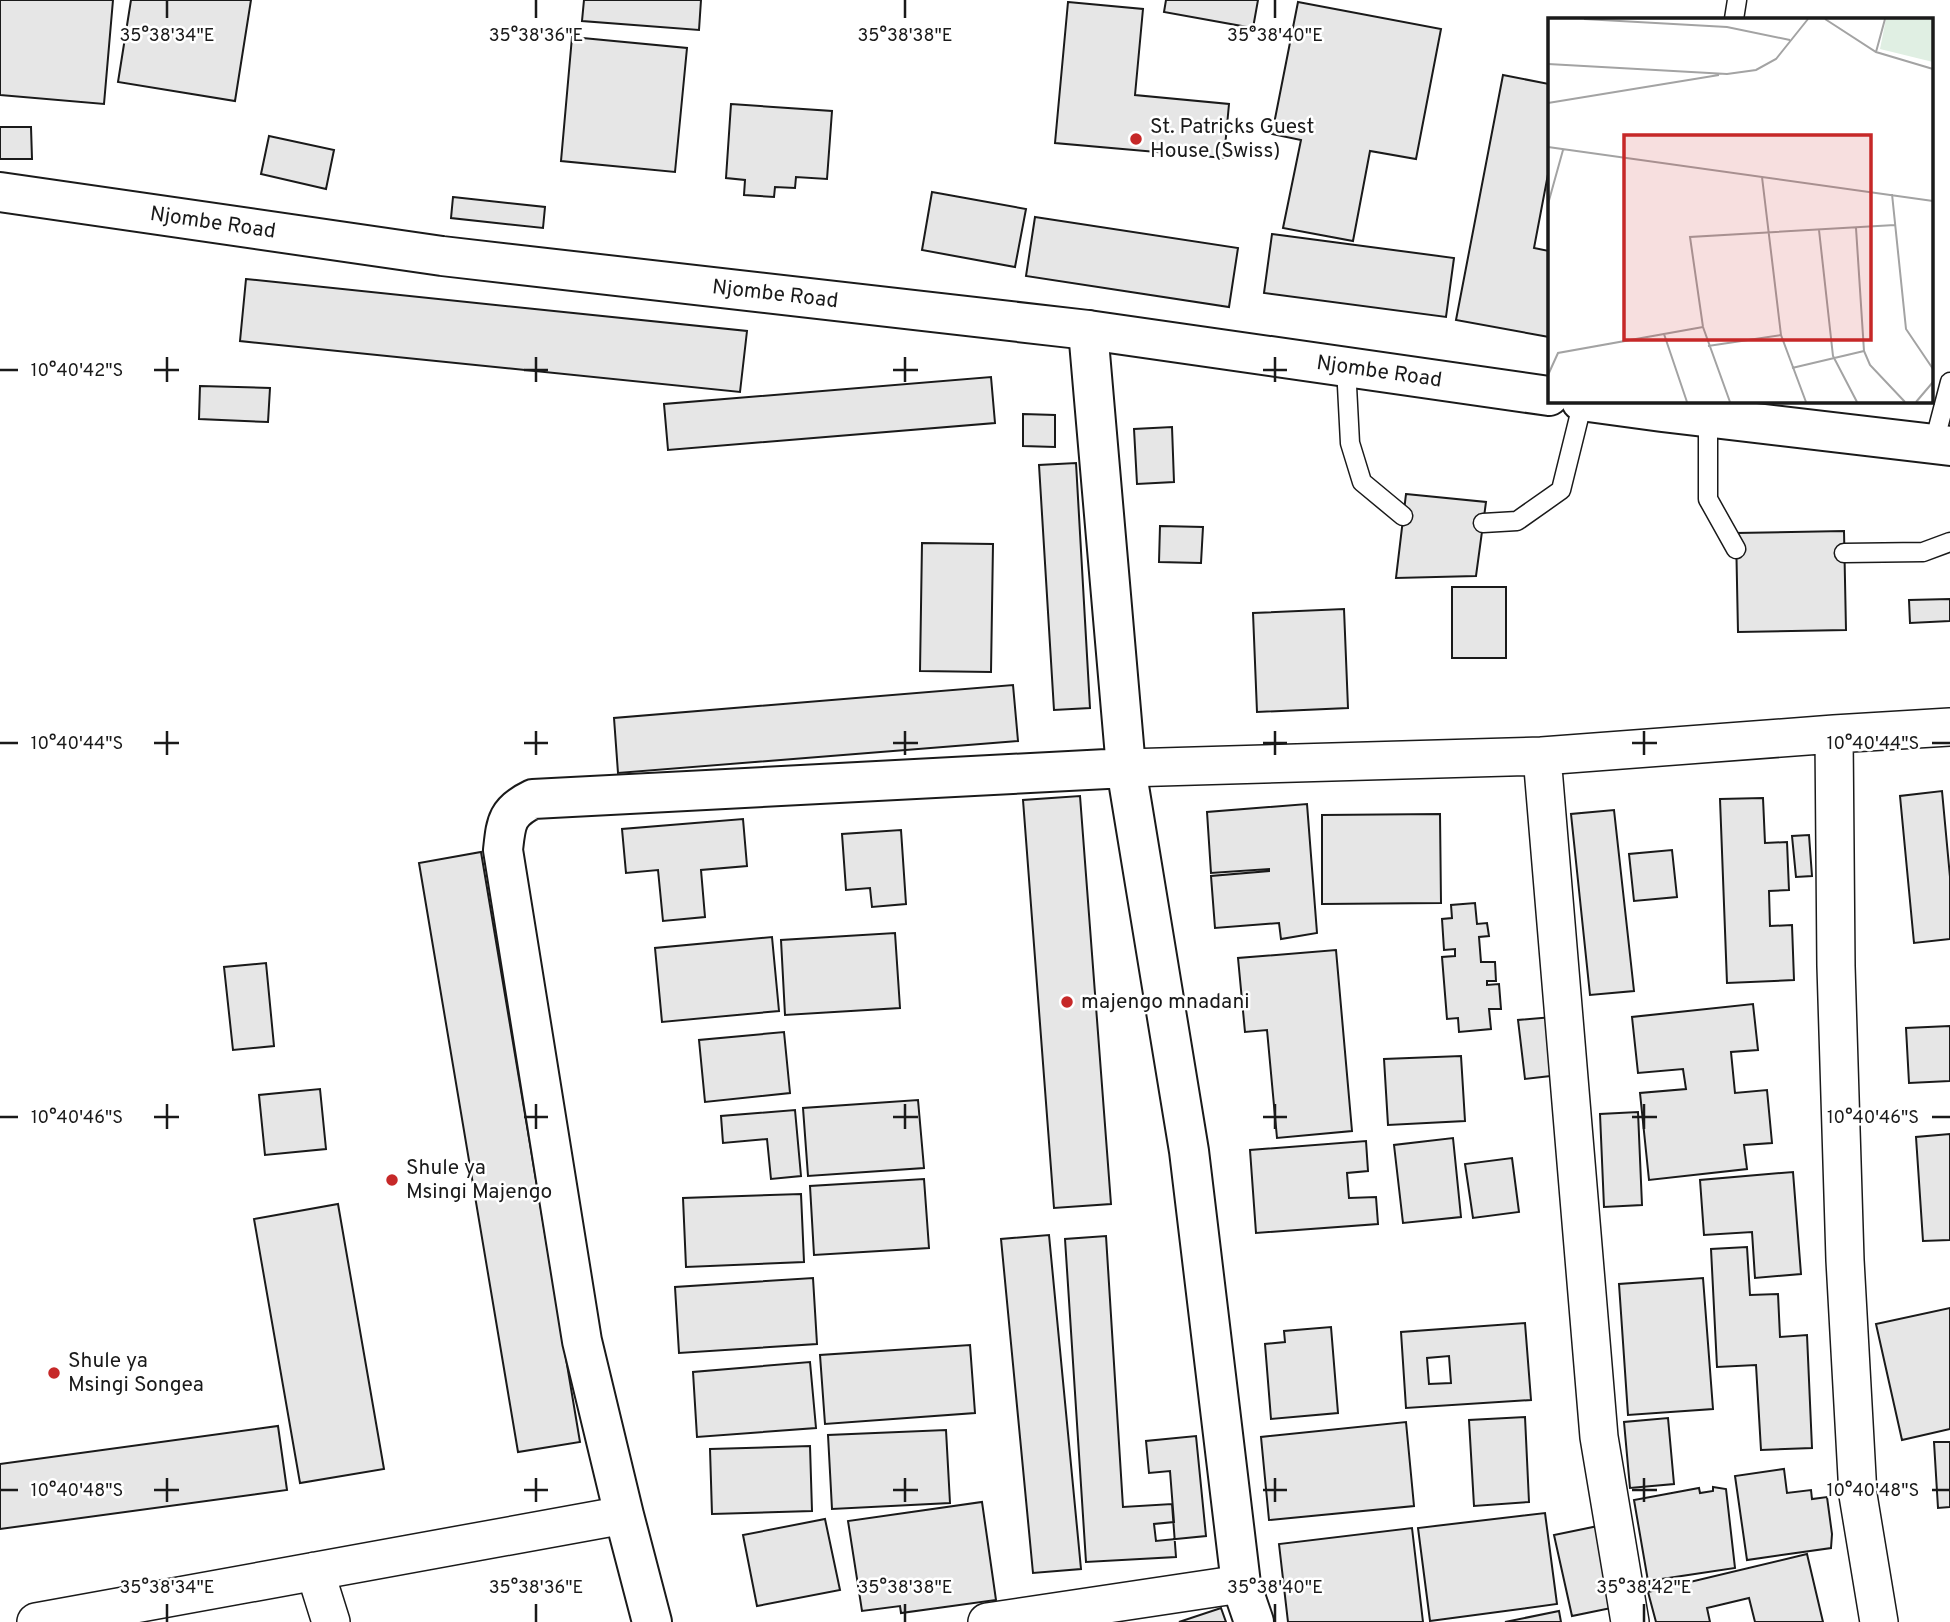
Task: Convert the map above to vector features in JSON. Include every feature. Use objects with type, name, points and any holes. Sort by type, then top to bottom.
[{"type":"main road","name":"Njombe Road","points":[[0,192],[442,256],[1088,330],[1548,396]]},
{"type":"main road","points":[[1088,330],[1126,768],[1189,1151],[1241,1584],[1254,1622]]},
{"type":"main road","points":[[1596,402],[1663,407],[1708,417],[1942,445]]},
{"type":"main road","points":[[652,1622],[582,1341],[503,850],[507,822],[519,806],[533,799],[1126,768]]},
{"type":"street","points":[[1126,768],[1542,756],[1950,727]]},
{"type":"street","points":[[1834,734],[1836,966],[1847,1301],[1858,1496],[1879,1622]]},
{"type":"street","points":[[1542,756],[1599,1437],[1630,1622]]},
{"type":"street","points":[[36,1622],[624,1515]]},
{"type":"street","points":[[315,1572],[331,1622]]},
{"type":"street","points":[[987,1622],[1241,1584]]},
{"type":"lane","points":[[1734,18],[1737,0]]},
{"type":"lane","points":[[1346,367],[1350,443],[1362,482],[1403,516]]},
{"type":"lane","points":[[1942,445],[1950,382]]},
{"type":"lane","points":[[1483,523],[1517,521],[1561,490],[1582,402]]},
{"type":"lane","points":[[1708,417],[1708,499],[1736,549]]},
{"type":"lane","points":[[1844,553],[1923,552],[1950,542]]},
{"type":"building","points":[[0,0],[113,0],[104,104],[0,95]]},
{"type":"building","points":[[131,0],[251,0],[235,101],[118,82]]},
{"type":"building","points":[[584,0],[701,0],[699,30],[582,21]]},
{"type":"building","points":[[1166,0],[1258,0],[1253,28],[1164,12]]},
{"type":"building","points":[[1068,2],[1143,9],[1135,95],[1229,104],[1224,158],[1055,143]]},
{"type":"building","points":[[1298,2],[1441,29],[1416,159],[1370,151],[1353,241],[1283,228],[1301,140],[1272,134]]},
{"type":"building","points":[[572,37],[687,48],[675,172],[561,161]]},
{"type":"building","points":[[1503,75],[1548,84],[1548,174],[1534,248],[1548,251],[1548,337],[1456,320]]},
{"type":"building","points":[[731,104],[832,111],[827,179],[796,177],[795,188],[775,187],[774,197],[744,195],[745,180],[726,178]]},
{"type":"building","points":[[0,127],[31,127],[32,159],[0,159]]},
{"type":"building","points":[[269,136],[334,150],[326,189],[261,174]]},
{"type":"building","points":[[932,192],[1026,209],[1015,267],[922,250]]},
{"type":"building","points":[[453,197],[545,207],[543,228],[451,218]]},
{"type":"building","points":[[1035,217],[1238,248],[1229,307],[1026,276]]},
{"type":"building","points":[[1272,234],[1454,258],[1446,317],[1264,293]]},
{"type":"building","points":[[246,279],[747,331],[740,392],[240,341]]},
{"type":"building","points":[[991,377],[995,423],[668,450],[664,404]]},
{"type":"building","points":[[200,386],[270,388],[268,422],[199,419]]},
{"type":"building","points":[[1023,414],[1055,415],[1055,447],[1023,446]]},
{"type":"building","points":[[1172,427],[1174,482],[1137,484],[1134,429]]},
{"type":"building","points":[[1076,463],[1090,708],[1054,710],[1039,465]]},
{"type":"building","points":[[1406,494],[1486,502],[1476,576],[1396,578]]},
{"type":"building","points":[[1160,526],[1203,527],[1201,563],[1159,562]]},
{"type":"building","points":[[1844,531],[1846,630],[1738,632],[1736,533]]},
{"type":"building","points":[[922,543],[993,544],[991,672],[920,671]]},
{"type":"building","points":[[1452,587],[1506,587],[1506,658],[1452,658]]},
{"type":"building","points":[[1950,599],[1950,621],[1910,623],[1909,600]]},
{"type":"building","points":[[1344,609],[1348,708],[1257,712],[1253,613]]},
{"type":"building","points":[[1013,685],[1018,741],[618,773],[614,718]]},
{"type":"building","points":[[1942,791],[1950,877],[1950,939],[1914,943],[1900,796]]},
{"type":"building","name":"majengo mnadani","points":[[1080,796],[1111,1204],[1054,1208],[1023,800]]},
{"type":"building","points":[[1763,798],[1765,843],[1787,842],[1789,890],[1769,891],[1770,926],[1792,925],[1794,980],[1727,983],[1720,799]]},
{"type":"building","points":[[1307,804],[1317,933],[1281,939],[1279,923],[1215,928],[1211,876],[1269,869],[1211,873],[1207,812]]},
{"type":"building","points":[[1614,810],[1634,991],[1590,995],[1571,814]]},
{"type":"building","points":[[1440,814],[1441,903],[1322,904],[1322,815]]},
{"type":"building","points":[[743,819],[747,866],[701,870],[705,917],[663,921],[658,870],[626,873],[622,829]]},
{"type":"building","points":[[901,830],[906,904],[872,907],[870,888],[846,890],[842,834]]},
{"type":"building","points":[[1809,835],[1812,876],[1796,877],[1792,836]]},
{"type":"building","points":[[1672,850],[1677,897],[1634,901],[1629,854]]},
{"type":"building","points":[[481,852],[580,1442],[518,1452],[419,863]]},
{"type":"building","points":[[1475,903],[1477,924],[1487,923],[1489,936],[1479,937],[1481,962],[1495,962],[1496,981],[1487,981],[1487,985],[1499,984],[1501,1009],[1489,1009],[1491,1029],[1459,1032],[1458,1018],[1447,1019],[1442,957],[1455,956],[1455,949],[1444,950],[1442,919],[1452,918],[1451,905]]},
{"type":"building","points":[[895,933],[900,1008],[785,1015],[781,940]]},
{"type":"building","points":[[772,937],[779,1011],[662,1022],[655,948]]},
{"type":"building","points":[[1336,950],[1352,1131],[1277,1138],[1267,1030],[1245,1032],[1238,958]]},
{"type":"building","points":[[266,963],[274,1046],[233,1050],[224,967]]},
{"type":"building","points":[[1753,1004],[1758,1050],[1731,1052],[1735,1093],[1767,1090],[1772,1143],[1744,1145],[1747,1169],[1649,1180],[1640,1093],[1686,1089],[1683,1069],[1638,1073],[1632,1017]]},
{"type":"building","points":[[1553,1017],[1559,1075],[1525,1079],[1518,1020]]},
{"type":"building","points":[[1950,1026],[1950,1081],[1909,1083],[1906,1028]]},
{"type":"building","points":[[784,1032],[790,1093],[705,1102],[699,1040]]},
{"type":"building","points":[[1461,1056],[1465,1121],[1388,1125],[1384,1059]]},
{"type":"building","points":[[320,1089],[326,1149],[265,1155],[259,1095]]},
{"type":"building","points":[[918,1100],[924,1168],[808,1176],[803,1108]]},
{"type":"building","points":[[795,1110],[801,1176],[771,1179],[767,1139],[723,1143],[721,1116]]},
{"type":"building","points":[[1638,1112],[1642,1205],[1604,1207],[1600,1114]]},
{"type":"building","points":[[1950,1134],[1950,1240],[1923,1241],[1916,1137]]},
{"type":"building","points":[[1453,1138],[1461,1217],[1403,1223],[1394,1145]]},
{"type":"building","points":[[1366,1141],[1368,1171],[1347,1173],[1349,1198],[1376,1197],[1378,1224],[1256,1233],[1250,1150]]},
{"type":"building","points":[[1512,1158],[1519,1212],[1473,1218],[1465,1164]]},
{"type":"building","points":[[1793,1172],[1801,1274],[1755,1278],[1752,1232],[1704,1235],[1700,1180]]},
{"type":"building","points":[[924,1179],[929,1248],[814,1255],[810,1186]]},
{"type":"building","points":[[801,1194],[804,1262],[686,1267],[683,1198]]},
{"type":"building","points":[[338,1204],[384,1469],[300,1483],[254,1219]]},
{"type":"building","points":[[1049,1235],[1081,1569],[1033,1573],[1001,1239]]},
{"type":"building","points":[[1106,1236],[1123,1507],[1172,1504],[1176,1557],[1086,1562],[1065,1239]]},
{"type":"building","points":[[1747,1247],[1750,1295],[1778,1294],[1780,1337],[1807,1335],[1812,1448],[1761,1450],[1756,1365],[1717,1367],[1711,1249]]},
{"type":"building","points":[[813,1278],[817,1344],[679,1353],[675,1287]]},
{"type":"building","points":[[1703,1278],[1713,1409],[1628,1415],[1619,1284]]},
{"type":"building","points":[[1950,1308],[1950,1429],[1902,1440],[1876,1324]]},
{"type":"building","points":[[1525,1323],[1531,1400],[1406,1408],[1401,1332]],"holes":[[[1449,1356],[1451,1383],[1429,1384],[1427,1358]]]},
{"type":"building","points":[[1331,1327],[1338,1413],[1271,1419],[1265,1344],[1285,1342],[1284,1331]]},
{"type":"building","points":[[970,1345],[975,1413],[825,1424],[820,1355]]},
{"type":"building","points":[[810,1362],[816,1428],[697,1437],[693,1372]]},
{"type":"building","points":[[1525,1417],[1529,1502],[1474,1506],[1469,1420]]},
{"type":"building","points":[[1668,1418],[1674,1484],[1630,1488],[1624,1422]]},
{"type":"building","points":[[1406,1422],[1414,1506],[1269,1520],[1261,1437]]},
{"type":"building","points":[[278,1426],[287,1490],[0,1529],[0,1464]]},
{"type":"building","points":[[946,1430],[950,1503],[832,1509],[828,1435]]},
{"type":"building","points":[[1196,1436],[1206,1536],[1156,1541],[1154,1524],[1174,1522],[1170,1471],[1149,1473],[1146,1441]]},
{"type":"building","points":[[1934,1442],[1950,1442],[1950,1507],[1938,1508]]},
{"type":"building","points":[[810,1446],[812,1511],[712,1514],[710,1449]]},
{"type":"building","points":[[1784,1469],[1787,1493],[1811,1490],[1812,1499],[1827,1497],[1831,1548],[1747,1560],[1735,1476]]},
{"type":"building","points":[[1713,1487],[1726,1489],[1735,1568],[1648,1581],[1634,1500],[1699,1488],[1700,1493],[1713,1491]]},
{"type":"building","points":[[982,1502],[996,1600],[901,1613],[900,1606],[862,1611],[848,1521]]},
{"type":"building","points":[[1545,1513],[1557,1604],[1430,1621],[1418,1528]]},
{"type":"building","points":[[825,1519],[840,1590],[757,1606],[743,1535]]},
{"type":"building","points":[[1598,1526],[1616,1607],[1572,1616],[1554,1535]]},
{"type":"building","points":[[1412,1528],[1423,1622],[1288,1622],[1279,1544]]},
{"type":"building","points":[[1807,1554],[1823,1622],[1755,1622],[1749,1598],[1707,1608],[1710,1622],[1656,1622],[1648,1592]]},
{"type":"building","points":[[1221,1608],[1226,1622],[1179,1622]]},
{"type":"building","points":[[1559,1611],[1561,1622],[1505,1622]]},
{"type":"place","name":"St. Patricks Guest House (Swiss)","points":[[1136,139]]},
{"type":"place","name":"majengo mnadani","points":[[1067,1002]]},
{"type":"place","name":"Shule ya Msingi Majengo","points":[[392,1180]]},
{"type":"place","name":"Shule ya Msingi Songea","points":[[54,1373]]}]
